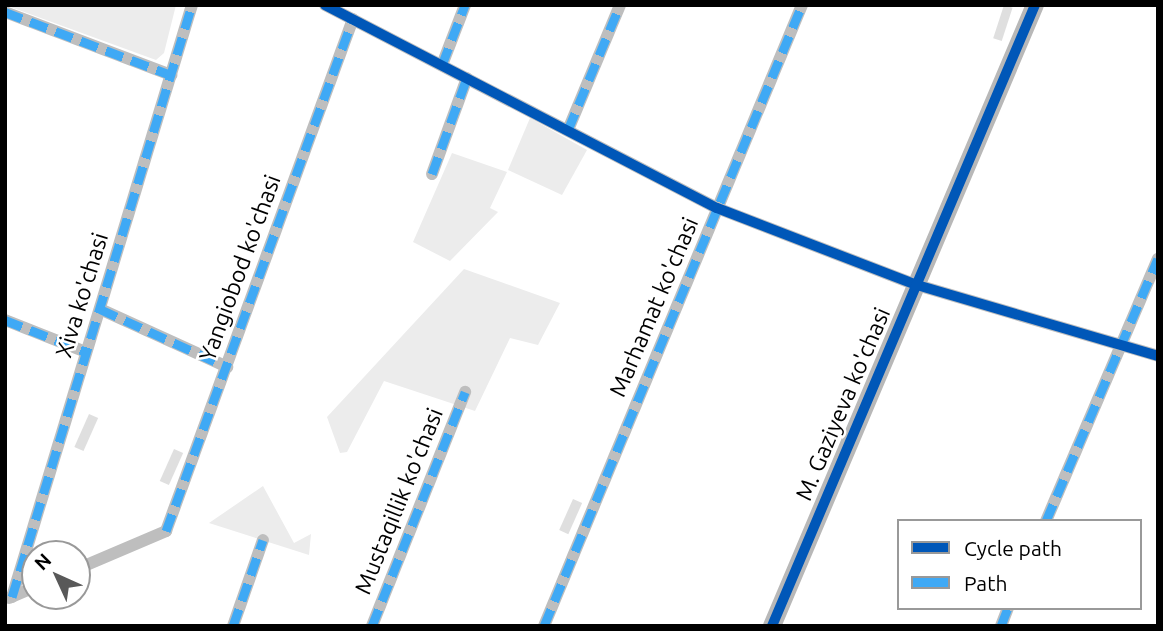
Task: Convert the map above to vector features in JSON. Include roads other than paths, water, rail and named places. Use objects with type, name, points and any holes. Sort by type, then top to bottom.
[{"type":"street","name":"Xiva ko'chasi","points":[[8,598],[100,309],[192,5]]},
{"type":"street","points":[[442,65],[465,5]]},
{"type":"street","points":[[568,130],[620,5]]},
{"type":"street","name":"Marhamat ko'chasi","points":[[544,626],[803,5]]},
{"type":"street","name":"M. Gaziyeva ko'chasi","points":[[772,626],[1035,5]]},
{"type":"street","points":[[327,6],[717,208],[917,285],[1158,356]]},
{"type":"street","points":[[5,12],[171,75]]},
{"type":"street","name":"Yangiobod ko'chasi","points":[[91,563],[166,531],[353,19]]},
{"type":"street","points":[[432,174],[467,78]]},
{"type":"street","points":[[1047,519],[1158,259]]},
{"type":"street","points":[[100,309],[227,367]]},
{"type":"street","points":[[5,320],[86,352]]},
{"type":"street","name":"Mustaqillik ko'chasi","points":[[372,626],[465,391]]},
{"type":"street","points":[[233,626],[263,540]]},
{"type":"street","points":[[1000,626],[1007,610]]}]
